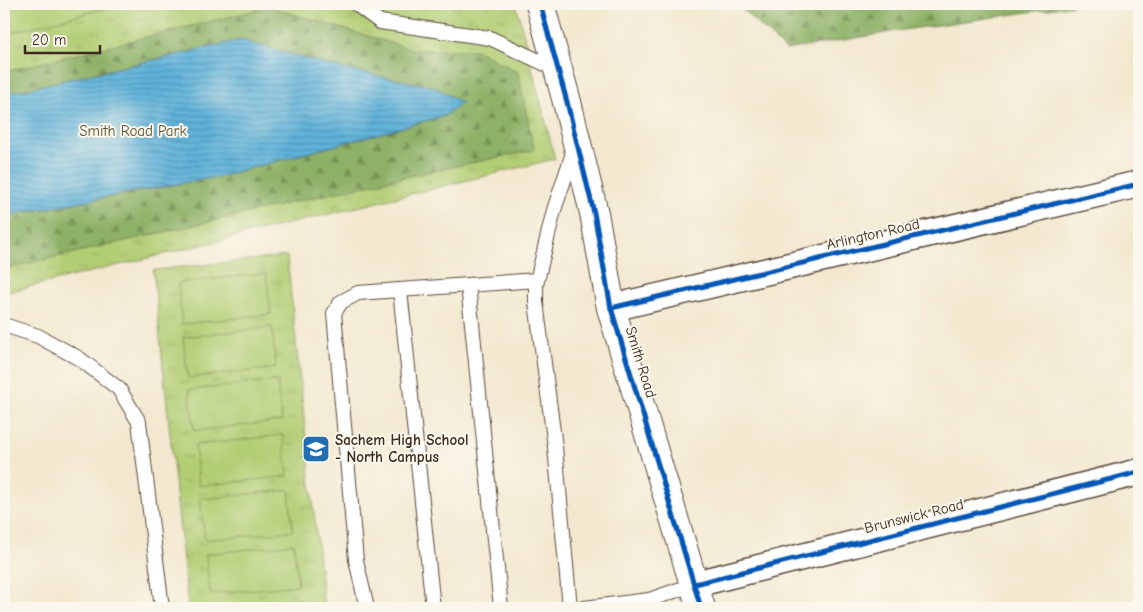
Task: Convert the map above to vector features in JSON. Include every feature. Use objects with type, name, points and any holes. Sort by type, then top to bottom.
[{"type":"street","name":"Smith Road","points":[[540,4],[594,213],[612,308],[698,596]]},
{"type":"street","name":"Arlington Road","points":[[612,308],[1139,184]]},
{"type":"street","name":"Brunswick Road","points":[[698,596],[1139,472]]},
{"type":"lane","points":[[356,4],[380,22],[490,38],[558,70]]},
{"type":"lane","points":[[570,608],[555,447],[536,302],[537,280],[554,210],[576,142]]},
{"type":"lane","points":[[367,608],[356,560],[334,313],[341,302],[358,294],[537,280]]},
{"type":"lane","points":[[468,285],[501,608]]},
{"type":"lane","points":[[400,290],[433,608]]},
{"type":"lane","points":[[4,325],[38,336],[80,359],[119,389],[139,422],[162,608]]},
{"type":"lane","points":[[584,608],[698,596]]},
{"type":"green space","name":"Smith Road Park","points":[[4,4],[516,4],[555,159],[4,293]]},
{"type":"green space","points":[[4,4],[122,4],[4,34]]},
{"type":"green space","points":[[736,4],[1074,4],[1071,6],[897,31],[786,50]]},
{"type":"green space","points":[[269,7],[415,50],[476,50],[518,72],[534,150],[385,181],[4,269],[4,216],[222,176],[444,116],[461,103],[241,40],[4,94],[4,72]]},
{"type":"green space","points":[[287,256],[324,608],[188,608],[153,270]]},
{"type":"green space","points":[[266,273],[271,314],[182,324],[178,283]]},
{"type":"green space","points":[[272,327],[276,368],[188,378],[183,337]]},
{"type":"green space","points":[[277,381],[282,421],[194,431],[189,390]]},
{"type":"green space","points":[[283,435],[288,476],[199,486],[195,445]]},
{"type":"green space","points":[[289,490],[293,531],[205,540],[200,499]]},
{"type":"green space","points":[[294,544],[298,585],[210,594],[206,554]]},
{"type":"green space","points":[[300,598],[301,608],[211,608]]},
{"type":"water","points":[[241,40],[335,67],[435,87],[462,103],[444,116],[222,176],[4,216],[4,94]]},
{"type":"cycle path","points":[[540,4],[567,102],[594,213],[611,308],[701,608]]},
{"type":"cycle path","points":[[611,308],[1139,184]]},
{"type":"cycle path","points":[[695,584],[1139,472]]},
{"type":"place","name":"Sachem High School - North Campus","points":[[316,449]]}]
